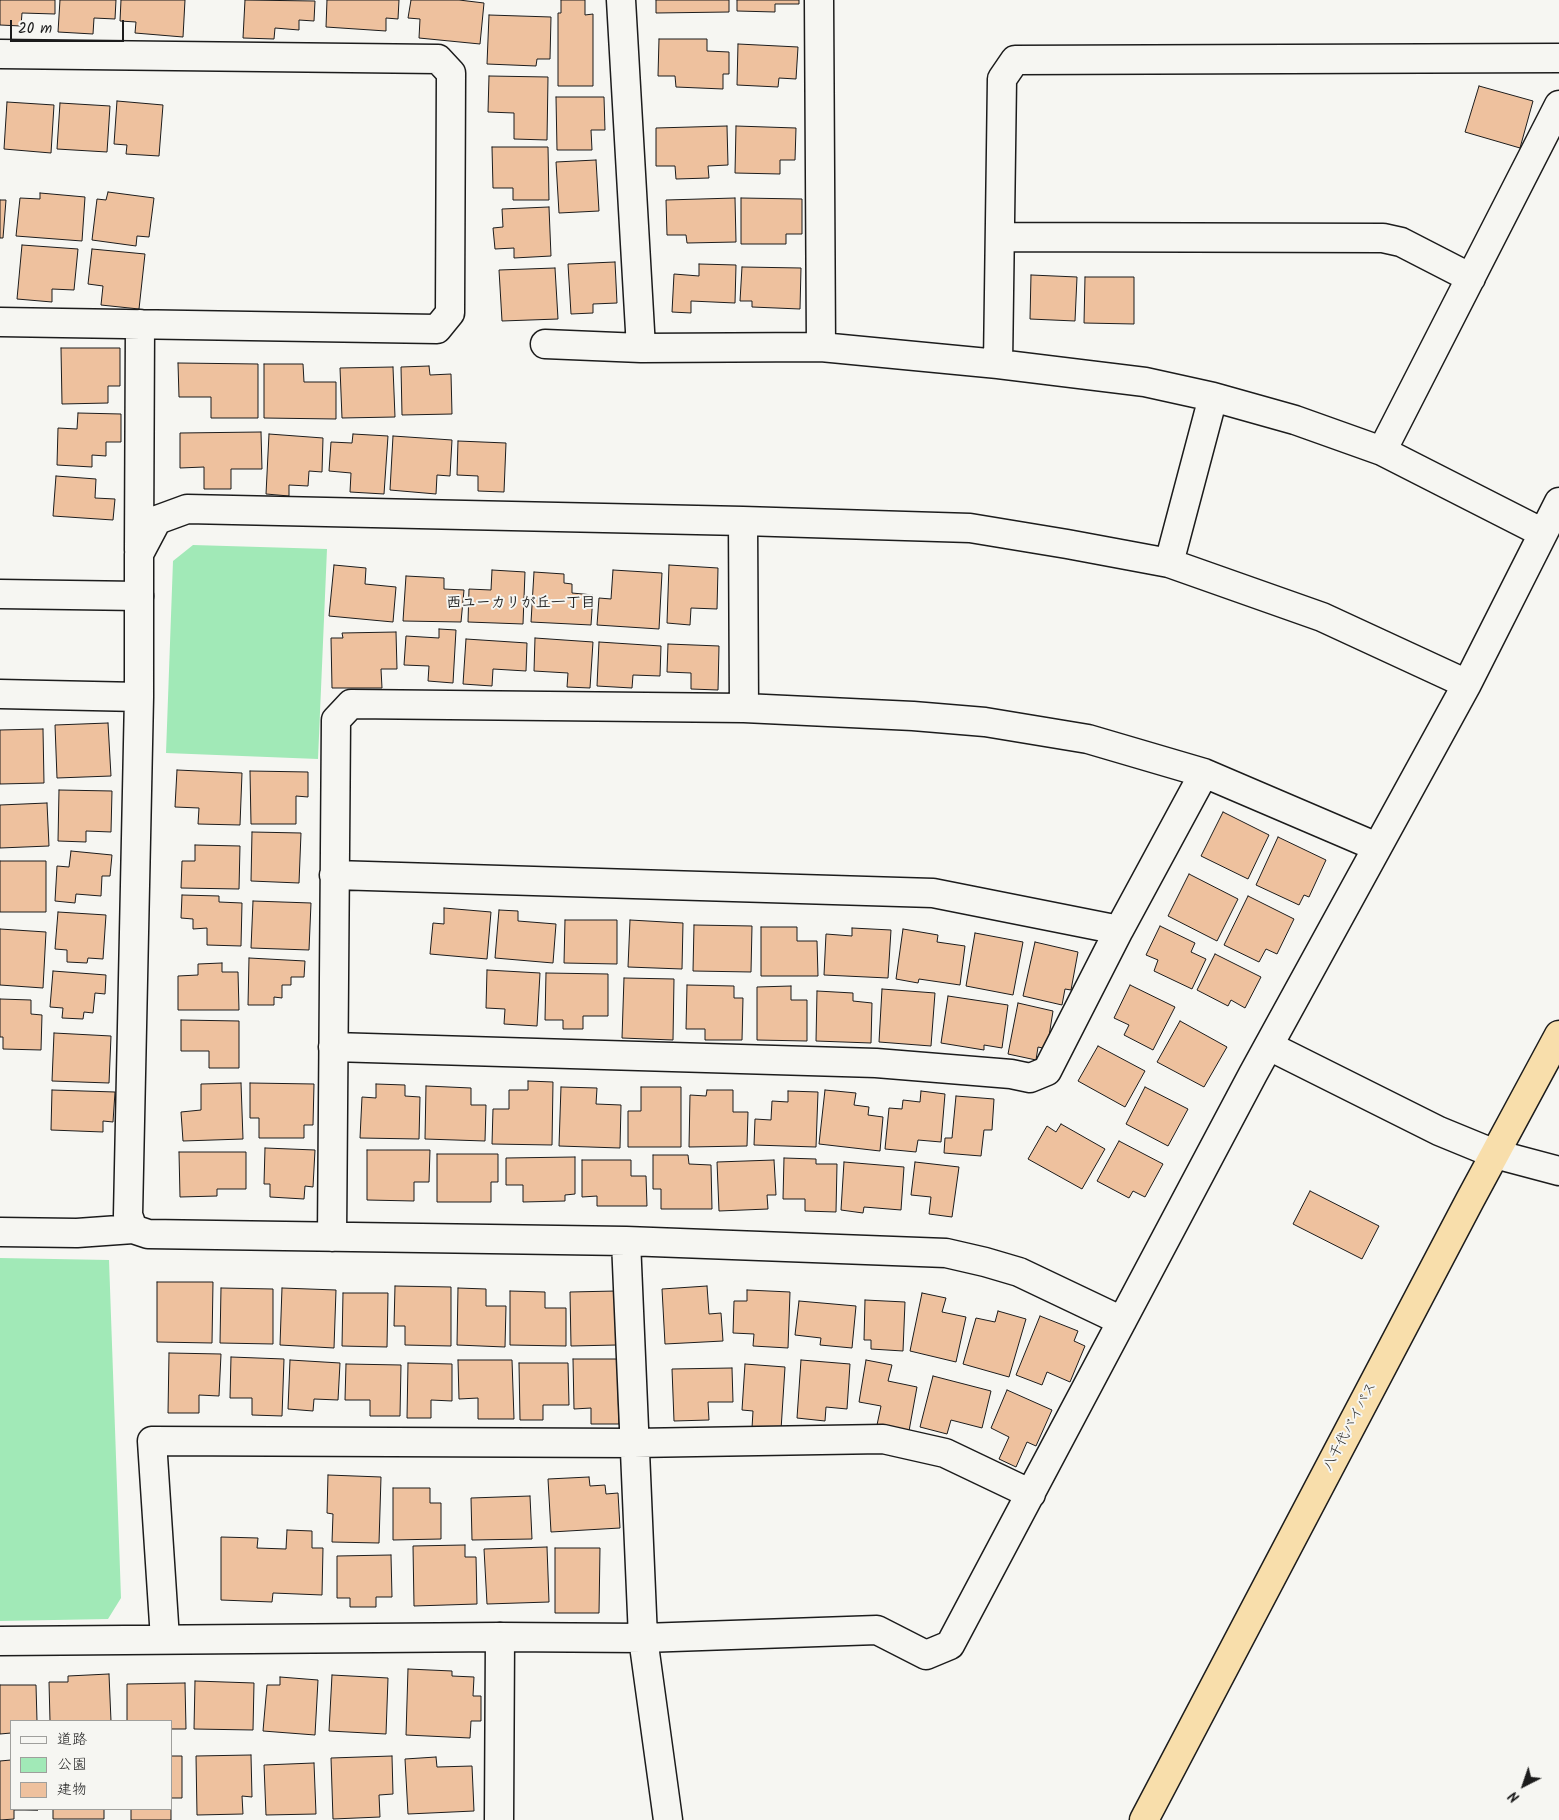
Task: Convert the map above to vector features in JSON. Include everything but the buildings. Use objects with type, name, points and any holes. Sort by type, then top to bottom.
[{"type":"highway","name":"八千代バイパス","points":[[1144,1820],[1559,1035]]},
{"type":"street","points":[[621,0],[641,348]]},
{"type":"street","points":[[819,0],[821,347]]},
{"type":"street","points":[[0,54],[438,59],[451,72],[450,313],[437,330],[0,322]]},
{"type":"street","points":[[998,364],[1002,79],[1015,60],[1559,58]]},
{"type":"street","points":[[1382,451],[1559,105]]},
{"type":"street","points":[[1000,237],[1384,238],[1401,242],[1471,278]]},
{"type":"street","points":[[133,1229],[128,1215],[139,697],[140,324]]},
{"type":"street","points":[[545,344],[641,348],[821,347],[998,364],[1145,382],[1214,397],[1295,420],[1382,451],[1543,533]]},
{"type":"street","points":[[1169,563],[1214,397]]},
{"type":"street","points":[[0,1641],[500,1637],[643,1638],[877,1630],[926,1655],[950,1645],[1269,1046],[1466,684],[1559,502]]},
{"type":"street","points":[[138,554],[157,520],[187,509],[970,528],[1169,563],[1322,617],[1466,684]]},
{"type":"street","points":[[743,521],[744,708]]},
{"type":"street","points":[[0,594],[139,596]]},
{"type":"street","points":[[0,694],[139,697]]},
{"type":"street","points":[[332,1237],[336,720],[351,704],[744,708],[913,716],[985,722],[1088,740],[1204,773],[1377,847]]},
{"type":"street","points":[[333,1047],[876,1063],[1011,1074],[1030,1078],[1047,1071],[1119,930],[1204,773]]},
{"type":"street","points":[[334,874],[933,893],[1119,930]]},
{"type":"street","points":[[1269,1046],[1439,1131],[1495,1154],[1559,1171]]},
{"type":"street","points":[[0,1232],[77,1233],[133,1229],[148,1234],[626,1241],[946,1253],[1018,1272],[1122,1321]]},
{"type":"street","points":[[626,1241],[643,1638],[668,1820]]},
{"type":"street","points":[[165,1639],[152,1441],[634,1443],[883,1440],[945,1453],[1031,1494]]},
{"type":"street","points":[[499,1820],[500,1637]]},
{"type":"green space","points":[[193,545],[327,549],[318,759],[166,753],[173,561]]},
{"type":"green space","points":[[0,1258],[109,1260],[121,1598],[108,1619],[0,1621]]},
{"type":"district","name":"西ユーカリが丘一丁目","points":[[521,604]]}]
